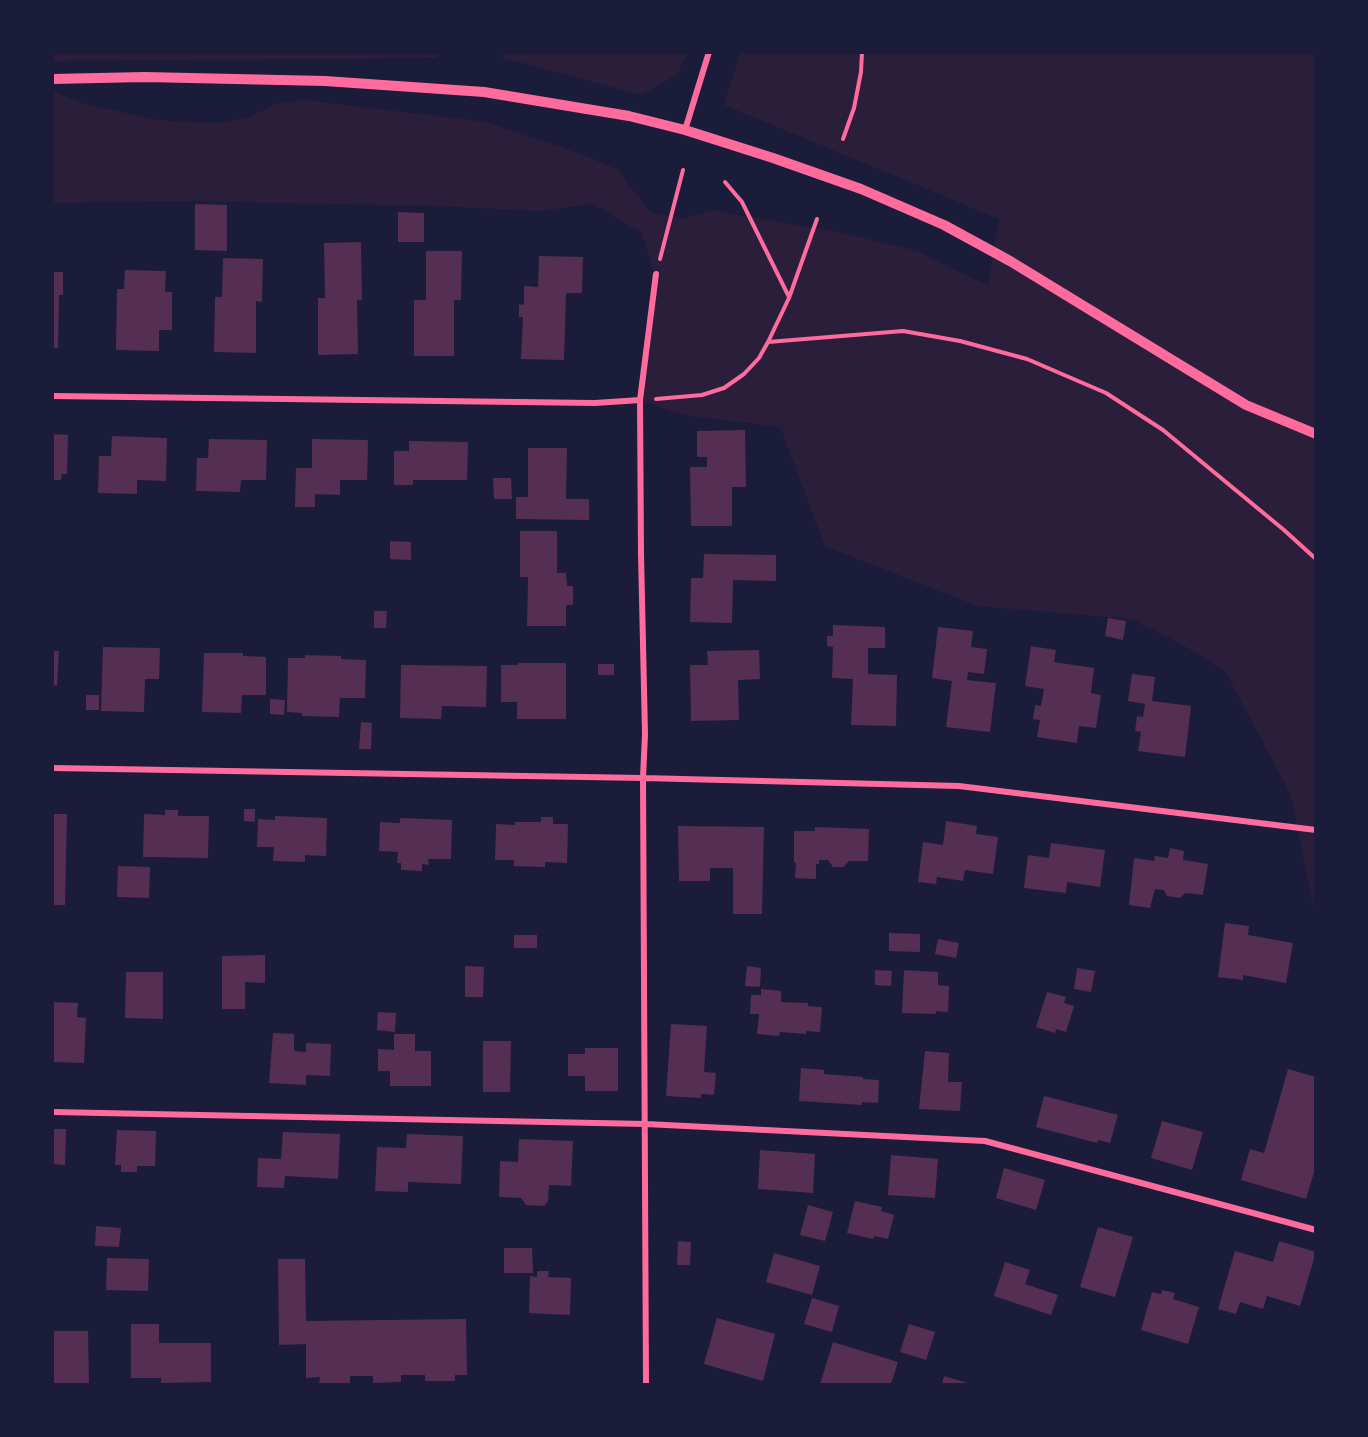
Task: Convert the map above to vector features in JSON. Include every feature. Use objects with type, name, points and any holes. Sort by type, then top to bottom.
[{"type":"street","points":[[685,130],[709,52]]},
{"type":"street","points":[[52,79],[145,77],[325,81],[484,92],[629,116],[685,130],[861,189],[944,225],[1010,261],[1246,405],[1316,434]]},
{"type":"street","points":[[646,1384],[643,778],[645,734],[640,400],[656,274]]},
{"type":"street","points":[[52,396],[595,403],[640,400]]},
{"type":"street","points":[[52,768],[959,786],[1316,830]]},
{"type":"street","points":[[52,1112],[646,1124],[985,1142],[1316,1230]]},
{"type":"path","points":[[843,139],[854,108],[861,72],[862,52]]},
{"type":"path","points":[[656,274],[683,170]]},
{"type":"path","points":[[725,182],[742,202],[789,298]]},
{"type":"path","points":[[640,400],[702,395],[724,388],[744,374],[759,358],[789,298],[817,219]]},
{"type":"path","points":[[768,342],[903,332],[960,341],[1027,359],[1106,393],[1163,429],[1316,559]]},
{"type":"shaded area","points":[[503,52],[687,53],[678,74],[641,95],[503,58]]},
{"type":"shaded area","points":[[52,53],[440,53],[436,58],[53,61]]},
{"type":"shaded area","points":[[740,53],[1315,53],[1315,915],[1291,795],[1225,671],[1176,641],[1131,619],[977,606],[825,546],[780,427],[682,415],[640,400],[655,274],[642,233],[593,204],[540,211],[433,206],[180,201],[53,203],[52,91],[84,104],[159,120],[189,122],[219,123],[247,118],[275,104],[304,100],[487,122],[560,146],[617,169],[651,213],[683,219],[711,210],[844,233],[917,251],[988,286],[999,219],[724,105]]},
{"type":"building","points":[[195,204],[227,205],[227,251],[195,250]]},
{"type":"building","points":[[398,212],[424,213],[424,242],[398,242]]},
{"type":"building","points":[[361,242],[362,300],[357,300],[358,354],[318,355],[318,298],[325,298],[324,243]]},
{"type":"building","points":[[426,251],[462,251],[461,300],[454,300],[454,356],[414,356],[414,300],[426,300]]},
{"type":"building","points":[[539,256],[583,257],[582,293],[566,293],[564,360],[521,359],[523,317],[519,317],[519,304],[524,305],[524,286],[538,287]]},
{"type":"building","points":[[223,258],[263,259],[262,302],[256,301],[256,353],[214,352],[215,297],[222,297]]},
{"type":"building","points":[[125,270],[166,271],[165,292],[172,292],[172,330],[159,330],[159,351],[116,350],[117,289],[124,289]]},
{"type":"building","points":[[52,272],[63,272],[63,295],[59,295],[58,348],[52,348]]},
{"type":"building","points":[[745,430],[746,487],[732,487],[732,526],[691,526],[690,467],[707,467],[707,457],[697,457],[697,431]]},
{"type":"building","points":[[52,434],[68,435],[67,474],[62,474],[61,480],[52,480]]},
{"type":"building","points":[[112,436],[167,438],[166,481],[137,480],[137,494],[98,493],[99,456],[111,456]]},
{"type":"building","points":[[209,439],[267,440],[266,480],[241,480],[240,492],[196,491],[197,458],[208,458]]},
{"type":"building","points":[[312,439],[368,440],[367,480],[340,480],[340,495],[315,494],[315,507],[295,507],[296,468],[312,468]]},
{"type":"building","points":[[409,441],[468,442],[467,480],[413,480],[413,485],[394,485],[394,451],[409,451]]},
{"type":"building","points":[[528,448],[567,448],[566,499],[589,499],[589,520],[516,519],[516,497],[528,497]]},
{"type":"building","points":[[493,478],[511,478],[512,499],[494,499]]},
{"type":"building","points":[[520,531],[557,531],[557,573],[566,573],[567,586],[573,586],[573,605],[566,605],[566,626],[527,626],[528,577],[520,577]]},
{"type":"building","points":[[390,541],[411,542],[411,560],[390,559]]},
{"type":"building","points":[[704,554],[776,555],[776,581],[733,580],[732,623],[690,622],[691,578],[703,578]]},
{"type":"building","points":[[374,611],[387,611],[386,628],[374,628]]},
{"type":"building","points":[[1108,618],[1126,621],[1123,640],[1105,636]]},
{"type":"building","points":[[833,625],[885,627],[885,648],[868,648],[868,674],[897,675],[896,726],[851,725],[853,679],[832,678],[833,647],[827,646],[827,636],[833,636]]},
{"type":"building","points":[[938,627],[973,631],[971,647],[987,649],[984,674],[968,672],[967,680],[996,683],[990,732],[946,727],[952,681],[932,678]]},
{"type":"building","points":[[1031,646],[1056,650],[1054,662],[1094,668],[1091,693],[1101,695],[1096,728],[1079,726],[1077,743],[1037,737],[1040,720],[1033,719],[1035,705],[1041,706],[1044,689],[1025,686]]},
{"type":"building","points":[[103,647],[160,648],[159,679],[145,679],[144,712],[101,711]]},
{"type":"building","points":[[759,650],[760,679],[738,680],[739,720],[691,721],[690,665],[708,665],[707,651]]},
{"type":"building","points":[[52,651],[59,651],[57,686],[52,685]]},
{"type":"building","points":[[204,653],[243,653],[243,656],[266,657],[266,695],[242,695],[241,713],[202,712]]},
{"type":"building","points":[[305,655],[341,656],[341,659],[366,660],[365,698],[340,698],[339,717],[302,716],[302,713],[287,712],[288,658],[305,658]]},
{"type":"building","points":[[518,663],[566,663],[566,719],[517,719],[517,702],[501,702],[501,665],[518,665]]},
{"type":"building","points":[[598,664],[614,664],[614,675],[598,675]]},
{"type":"building","points":[[401,665],[487,666],[486,707],[442,706],[441,719],[400,718]]},
{"type":"building","points":[[1132,674],[1155,677],[1152,701],[1191,706],[1185,757],[1138,751],[1141,732],[1135,731],[1137,716],[1143,717],[1145,704],[1128,701]]},
{"type":"building","points":[[86,695],[99,695],[99,710],[86,710]]},
{"type":"building","points":[[270,699],[285,700],[284,715],[270,714]]},
{"type":"building","points":[[361,722],[372,723],[371,749],[359,749]]},
{"type":"building","points":[[244,809],[255,809],[255,822],[244,821]]},
{"type":"building","points":[[165,810],[178,810],[178,816],[209,816],[208,858],[143,857],[144,814],[165,815]]},
{"type":"building","points":[[52,814],[67,814],[65,905],[52,905]]},
{"type":"building","points":[[275,816],[327,818],[326,856],[305,855],[305,862],[273,861],[274,847],[257,847],[258,819],[275,820]]},
{"type":"building","points":[[541,817],[553,817],[553,824],[568,824],[567,863],[545,862],[545,867],[514,866],[514,860],[495,860],[496,824],[515,825],[515,822],[541,822]]},
{"type":"building","points":[[400,818],[452,820],[451,859],[428,859],[429,865],[422,864],[422,871],[401,870],[401,863],[397,863],[398,852],[379,851],[380,822],[400,823]]},
{"type":"building","points":[[946,821],[977,826],[976,834],[998,837],[993,874],[965,870],[963,881],[937,877],[936,884],[918,882],[923,842],[943,845]]},
{"type":"building","points":[[678,826],[764,827],[762,914],[733,914],[733,868],[710,868],[710,881],[679,881]]},
{"type":"building","points":[[815,827],[869,829],[868,861],[849,861],[843,867],[833,867],[828,860],[819,860],[819,864],[816,864],[816,879],[795,878],[794,831],[815,831]]},
{"type":"building","points":[[1051,843],[1105,850],[1100,887],[1067,882],[1066,893],[1024,888],[1028,855],[1049,858]]},
{"type":"building","points":[[1170,848],[1184,851],[1183,860],[1208,864],[1203,895],[1185,893],[1180,898],[1167,896],[1164,890],[1155,889],[1150,908],[1129,905],[1134,858],[1154,861],[1155,856],[1168,858]]},
{"type":"building","points":[[118,866],[150,867],[149,898],[117,897]]},
{"type":"building","points":[[1225,923],[1249,926],[1248,935],[1293,943],[1286,983],[1243,975],[1243,980],[1218,977]]},
{"type":"building","points":[[889,933],[920,934],[920,952],[889,951]]},
{"type":"building","points":[[514,935],[537,935],[537,948],[514,948]]},
{"type":"building","points":[[938,939],[959,943],[956,958],[935,954]]},
{"type":"building","points":[[265,955],[265,983],[245,982],[245,1009],[222,1009],[222,956]]},
{"type":"building","points":[[465,966],[484,967],[483,997],[465,997]]},
{"type":"building","points":[[747,966],[761,968],[760,987],[745,986]]},
{"type":"building","points":[[1077,968],[1095,971],[1091,992],[1074,989]]},
{"type":"building","points":[[875,970],[892,971],[891,986],[875,985]]},
{"type":"building","points":[[904,970],[938,972],[938,985],[949,986],[948,1012],[902,1013]]},
{"type":"building","points":[[126,972],[163,972],[163,1019],[125,1018]]},
{"type":"building","points":[[761,989],[781,991],[781,1002],[808,1003],[808,1006],[822,1007],[820,1032],[806,1031],[806,1034],[780,1032],[779,1036],[757,1034],[759,1014],[750,1014],[751,995],[761,995]]},
{"type":"building","points":[[1047,992],[1066,997],[1064,1003],[1074,1006],[1066,1032],[1056,1029],[1055,1033],[1036,1027]]},
{"type":"building","points":[[53,1002],[78,1003],[77,1017],[86,1018],[84,1063],[52,1062]]},
{"type":"building","points":[[378,1012],[396,1013],[395,1032],[377,1030]]},
{"type":"building","points":[[671,1024],[707,1026],[704,1072],[716,1073],[714,1095],[701,1094],[701,1098],[666,1096]]},
{"type":"building","points":[[273,1033],[294,1034],[294,1051],[306,1052],[306,1043],[331,1044],[330,1076],[306,1075],[306,1085],[269,1083]]},
{"type":"building","points":[[394,1034],[415,1034],[415,1051],[431,1051],[431,1086],[390,1086],[390,1071],[378,1071],[378,1049],[394,1050]]},
{"type":"building","points":[[483,1041],[511,1041],[510,1092],[483,1092]]},
{"type":"building","points":[[585,1048],[618,1048],[618,1091],[585,1091],[585,1076],[568,1076],[568,1054],[585,1054]]},
{"type":"building","points":[[925,1051],[949,1053],[948,1082],[962,1082],[960,1111],[919,1109]]},
{"type":"building","points":[[801,1068],[824,1070],[824,1074],[879,1080],[878,1103],[862,1102],[862,1105],[799,1101]]},
{"type":"building","points":[[1288,1069],[1316,1077],[1316,1166],[1306,1199],[1241,1180],[1250,1149],[1264,1153]]},
{"type":"building","points":[[1044,1096],[1118,1115],[1110,1143],[1098,1140],[1097,1143],[1036,1127]]},
{"type":"building","points":[[1162,1121],[1203,1132],[1192,1170],[1151,1158]]},
{"type":"building","points":[[52,1129],[66,1129],[65,1165],[52,1164]]},
{"type":"building","points":[[117,1130],[156,1131],[155,1166],[137,1166],[137,1172],[121,1172],[121,1165],[115,1165]]},
{"type":"building","points":[[283,1132],[340,1134],[338,1179],[285,1176],[284,1188],[257,1187],[258,1158],[281,1159]]},
{"type":"building","points":[[407,1134],[463,1136],[461,1184],[408,1182],[408,1192],[375,1191],[377,1147],[406,1148]]},
{"type":"building","points":[[519,1139],[573,1141],[571,1186],[549,1185],[548,1201],[544,1206],[526,1205],[521,1198],[499,1197],[500,1161],[518,1162]]},
{"type":"building","points":[[760,1150],[815,1154],[813,1193],[758,1189]]},
{"type":"building","points":[[891,1155],[938,1159],[935,1198],[888,1195]]},
{"type":"building","points":[[1004,1168],[1045,1180],[1036,1210],[996,1198]]},
{"type":"building","points":[[855,1201],[882,1207],[881,1211],[894,1215],[888,1239],[874,1236],[873,1239],[847,1233]]},
{"type":"building","points":[[808,1205],[833,1212],[825,1241],[800,1235]]},
{"type":"building","points":[[96,1226],[121,1228],[119,1247],[95,1246]]},
{"type":"building","points":[[1098,1227],[1133,1237],[1115,1297],[1080,1287]]},
{"type":"building","points":[[678,1241],[691,1242],[690,1265],[677,1265]]},
{"type":"building","points":[[1279,1241],[1316,1252],[1300,1306],[1267,1296],[1263,1309],[1240,1302],[1236,1314],[1218,1309],[1235,1251],[1273,1262]]},
{"type":"building","points":[[504,1248],[532,1248],[533,1273],[504,1273]]},
{"type":"building","points":[[774,1253],[820,1266],[812,1295],[766,1282]]},
{"type":"building","points":[[107,1258],[149,1259],[148,1291],[106,1290]]},
{"type":"building","points":[[278,1259],[305,1259],[306,1321],[466,1319],[467,1375],[455,1375],[455,1381],[425,1381],[425,1375],[401,1375],[401,1382],[373,1383],[373,1376],[350,1376],[350,1384],[319,1384],[320,1377],[306,1378],[306,1344],[279,1345]]},
{"type":"building","points":[[1005,1262],[1030,1270],[1025,1284],[1058,1295],[1051,1315],[994,1296]]},
{"type":"building","points":[[537,1271],[549,1271],[548,1277],[571,1278],[570,1315],[529,1313],[530,1276],[537,1277]]},
{"type":"building","points":[[1162,1290],[1175,1293],[1173,1299],[1199,1307],[1188,1344],[1141,1330],[1152,1292],[1161,1294]]},
{"type":"building","points":[[812,1298],[839,1306],[832,1332],[804,1324]]},
{"type":"building","points":[[717,1318],[775,1334],[763,1381],[704,1364]]},
{"type":"building","points":[[131,1324],[159,1324],[159,1343],[211,1343],[211,1382],[161,1383],[161,1378],[131,1378]]},
{"type":"building","points":[[909,1324],[935,1332],[926,1360],[900,1352]]},
{"type":"building","points":[[52,1331],[88,1331],[89,1384],[52,1384]]},
{"type":"building","points":[[833,1342],[898,1362],[891,1384],[820,1384]]},
{"type":"building","points":[[944,1376],[971,1384],[942,1384]]}]
